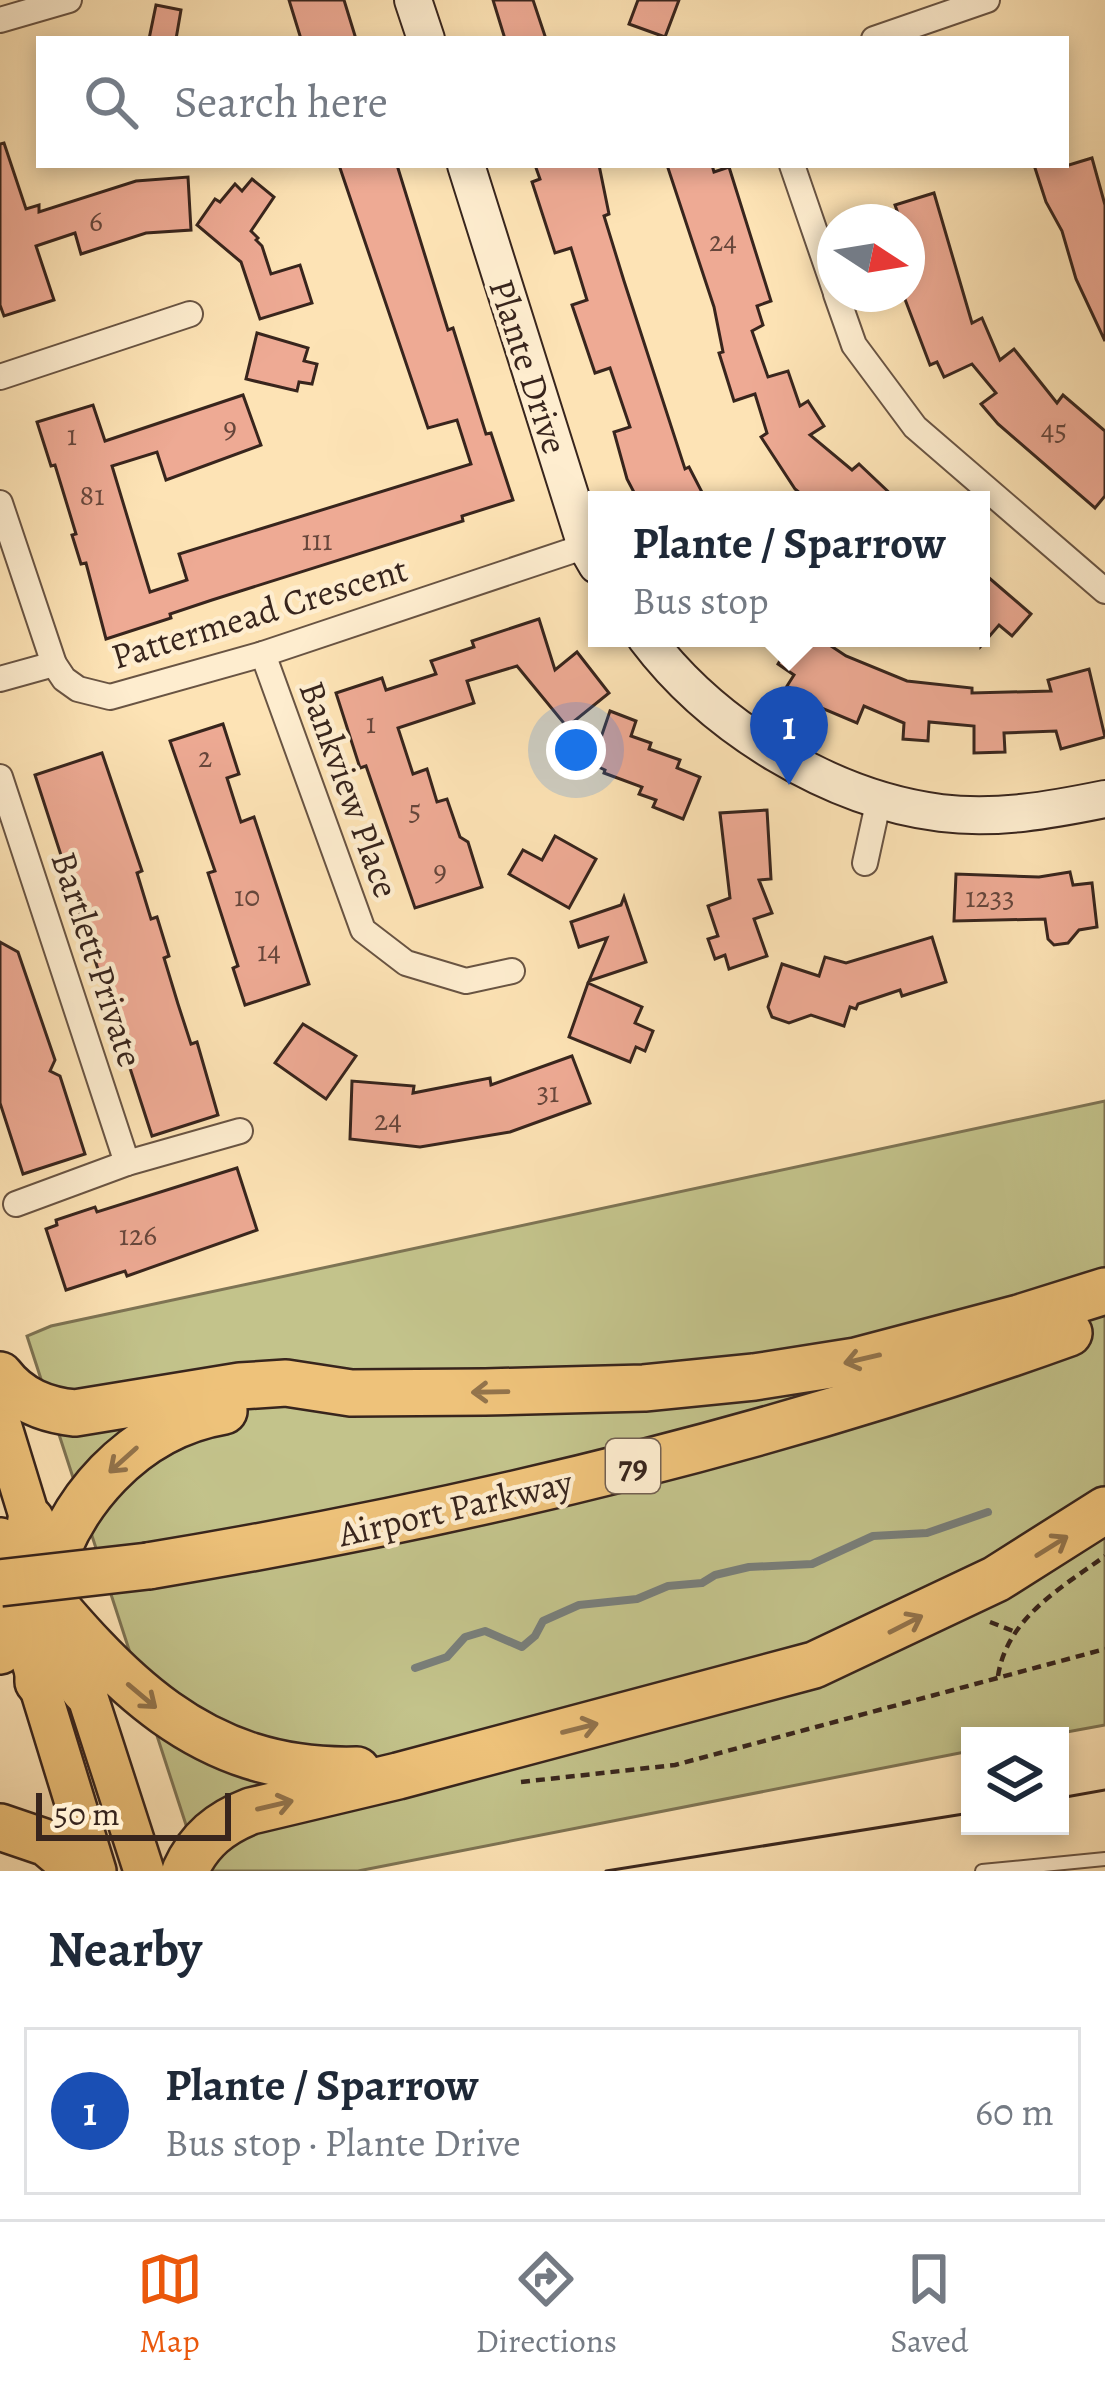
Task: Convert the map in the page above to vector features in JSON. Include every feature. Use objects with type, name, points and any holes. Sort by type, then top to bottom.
[{"type":"highway","points":[[38,1682],[21,1586],[120,1462],[157,1434],[203,1415],[351,1393],[626,1388],[754,1377],[856,1361],[1105,1291]]},
{"type":"highway","name":"Airport Parkway","points":[[21,1586],[393,1523],[746,1438],[874,1400],[1105,1320]]},
{"type":"highway","points":[[0,1375],[24,1399],[50,1410],[75,1413],[240,1386],[286,1383],[351,1393]]},
{"type":"highway","points":[[185,1871],[201,1843],[232,1818],[814,1665],[996,1579],[1105,1510]]},
{"type":"highway","points":[[21,1586],[85,1690]]},
{"type":"highway","points":[[21,1586],[160,1712],[240,1754],[274,1763],[344,1770],[467,1756]]},
{"type":"highway","points":[[0,1827],[47,1843],[80,1871]]},
{"type":"main road","points":[[0,1421],[21,1586]]},
{"type":"main road","points":[[38,1682],[96,1871]]},
{"type":"main road","points":[[85,1690],[144,1871]]},
{"type":"street","points":[[0,20],[69,0]]},
{"type":"street","points":[[413,0],[425,36]]},
{"type":"street","points":[[883,36],[987,0]]},
{"type":"street","name":"Plante Drive","points":[[467,168],[588,543]]},
{"type":"street","points":[[793,168],[817,237]]},
{"type":"street","points":[[843,312],[854,345],[915,427],[989,491]]},
{"type":"street","points":[[0,377],[190,314]]},
{"type":"street","points":[[990,492],[1105,591]]},
{"type":"street","points":[[0,503],[54,664],[0,679]]},
{"type":"street","name":"Pattermead Crescent","points":[[54,664],[64,680],[78,689],[110,697],[588,556]]},
{"type":"street","points":[[654,647],[690,688],[755,737],[825,779],[879,799],[940,813],[999,816],[1105,799]]},
{"type":"street","name":"Bankview Place","points":[[263,654],[362,929],[406,963],[466,981],[512,971]]},
{"type":"street","name":"Bartlett Private","points":[[0,777],[127,1163]]},
{"type":"street","points":[[865,863],[879,799]]},
{"type":"street","points":[[16,1204],[127,1163],[240,1131]]},
{"type":"lane","points":[[982,1871],[1105,1859]]},
{"type":"path","points":[[998,1676],[1001,1656],[1014,1632],[1044,1601],[1105,1556]]},
{"type":"path","points":[[979,1621],[1014,1632]]},
{"type":"path","points":[[518,1783],[675,1765],[1105,1649]]},
{"type":"green space","points":[[1105,1101],[1105,1725],[1069,1732],[1069,1727],[961,1727],[961,1753],[358,1871],[201,1871],[27,1336],[51,1326]]},
{"type":"building","points":[[289,0],[344,0],[355,36],[300,36]]},
{"type":"building","points":[[493,0],[533,0],[545,36],[504,36]]},
{"type":"building","points":[[638,0],[679,0],[665,36],[629,24]]},
{"type":"building","points":[[156,5],[181,10],[177,36],[150,36]]},
{"type":"building","points":[[4,143],[26,209],[39,205],[39,212],[136,181],[188,177],[191,230],[146,233],[81,254],[75,233],[36,246],[54,300],[4,316],[0,305],[0,144]]},
{"type":"building","points":[[1092,158],[1105,205],[1105,341],[1076,279],[1035,168]]},
{"type":"building","points":[[340,168],[398,168],[448,330],[453,328],[486,434],[491,433],[513,500],[462,516],[463,521],[212,600],[106,639],[55,465],[51,466],[37,422],[93,405],[105,441],[243,395],[261,445],[166,480],[157,452],[112,466],[150,592],[187,580],[179,554],[471,464],[457,420],[428,428]]},
{"type":"building","points":[[536,168],[600,168],[609,214],[604,216],[624,281],[685,469],[689,467],[701,491],[633,491],[627,479],[614,432],[630,427],[610,368],[595,373],[572,305],[587,300],[571,248],[555,253],[532,182],[540,179]]},
{"type":"building","points":[[668,168],[713,168],[714,172],[729,168],[771,301],[757,306],[763,325],[752,331],[768,377],[788,371],[800,406],[808,401],[824,426],[810,435],[852,470],[859,464],[888,491],[795,489],[761,437],[767,433],[755,394],[734,401],[719,353],[723,352],[714,307]]},
{"type":"building","points":[[252,179],[274,197],[251,231],[262,246],[271,274],[300,265],[312,303],[260,319],[241,262],[197,225],[215,199],[220,202],[235,184],[242,191]]},
{"type":"building","points":[[934,193],[972,323],[982,318],[1000,360],[1014,349],[1057,403],[1063,395],[1105,431],[1105,496],[1095,508],[998,424],[981,404],[996,393],[972,364],[944,377],[937,362],[930,365],[910,312],[925,312],[925,204],[898,204]]},
{"type":"building","points":[[257,333],[308,348],[304,361],[317,364],[312,384],[299,382],[297,391],[246,379]]},
{"type":"building","points":[[990,579],[1031,614],[1012,636],[999,625],[990,636]]},
{"type":"building","points":[[539,619],[555,670],[577,652],[609,693],[567,727],[517,666],[467,681],[474,703],[398,728],[413,774],[427,769],[437,802],[447,799],[460,837],[468,842],[482,887],[415,908],[336,693],[382,678],[386,690],[436,674],[431,661],[474,647],[472,641]]},
{"type":"building","points":[[775,647],[832,647],[907,681],[972,688],[972,693],[1051,691],[1048,680],[1089,669],[1105,737],[1061,749],[1056,731],[1004,733],[1005,752],[974,753],[974,726],[929,722],[928,741],[903,739],[904,723],[864,706],[857,723],[819,707],[787,686],[794,675],[778,664],[784,654]]},
{"type":"building","points":[[610,711],[636,721],[631,736],[651,743],[649,749],[680,760],[677,768],[700,777],[683,819],[653,807],[656,800],[639,794],[642,787],[592,764]]},
{"type":"building","points":[[223,724],[239,774],[227,778],[241,822],[254,817],[309,984],[245,1005],[233,968],[238,966],[208,873],[215,871],[170,741]]},
{"type":"building","points":[[102,753],[142,871],[137,873],[151,919],[157,917],[169,956],[164,958],[178,1004],[191,1044],[197,1042],[218,1115],[152,1136],[35,775]]},
{"type":"building","points":[[767,810],[771,879],[759,880],[772,913],[754,919],[767,956],[729,969],[725,955],[715,959],[708,939],[718,936],[708,906],[730,898],[720,813]]},
{"type":"building","points":[[555,836],[596,859],[569,908],[509,874],[523,850],[542,860]]},
{"type":"building","points":[[1070,872],[1073,885],[1092,883],[1097,927],[1079,930],[1068,943],[1054,945],[1048,939],[1045,919],[954,921],[956,874],[1039,877]]},
{"type":"building","points":[[624,897],[646,962],[589,981],[607,938],[579,947],[571,922],[621,905]]},
{"type":"building","points":[[932,937],[946,982],[902,996],[900,990],[858,1004],[856,1009],[850,1007],[844,1026],[811,1015],[789,1023],[772,1017],[768,1007],[782,964],[819,976],[825,957],[846,963]]},
{"type":"building","points":[[0,942],[18,952],[55,1060],[50,1071],[60,1076],[85,1154],[23,1174],[0,1103]]},
{"type":"building","points":[[588,983],[642,1007],[635,1023],[653,1031],[645,1051],[636,1047],[630,1062],[569,1037]]},
{"type":"building","points":[[303,1024],[356,1056],[326,1099],[275,1063]]},
{"type":"building","points":[[572,1056],[590,1103],[510,1132],[420,1147],[350,1139],[352,1081],[414,1086],[413,1093],[490,1078],[491,1085]]},
{"type":"building","points":[[237,1168],[257,1230],[127,1276],[125,1271],[66,1290],[46,1229],[57,1225],[56,1220],[95,1207],[97,1212]]},
{"type":"waterway","points":[[415,1668],[447,1657],[465,1637],[485,1631],[522,1647],[543,1621],[579,1605],[637,1599],[668,1586],[702,1583],[749,1567],[812,1564],[873,1536],[927,1533],[988,1512]]},
{"type":"tram line","points":[[1069,1796],[1105,1790]]},
{"type":"tram line","points":[[606,1871],[961,1814]]},
{"type":"place","name":"Plante / Sparrow","points":[[789,785]]}]
